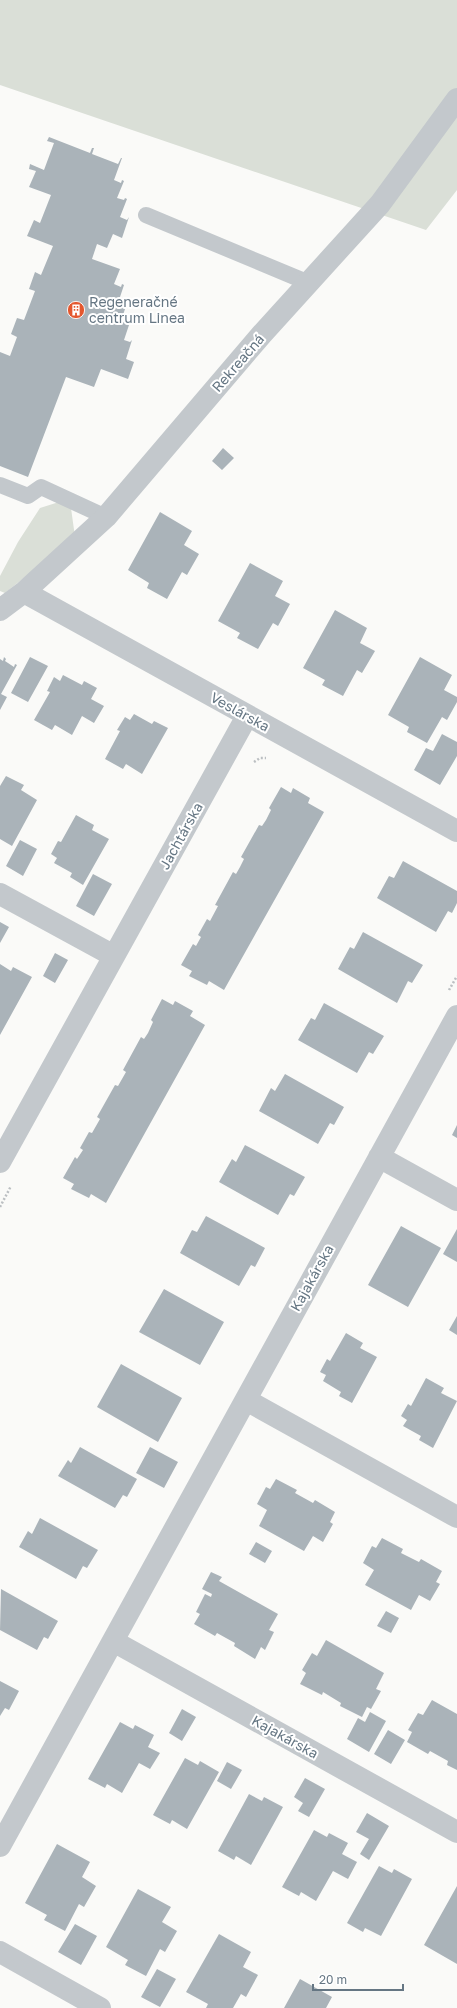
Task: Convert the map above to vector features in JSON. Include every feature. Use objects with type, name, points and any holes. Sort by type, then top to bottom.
[{"type":"street","name":"Rekreačná","points":[[0,610],[24,592],[106,516],[262,334],[380,204],[457,98]]},
{"type":"street","name":"Veslárska","points":[[24,592],[457,831]]},
{"type":"street","name":"Jachtárska","points":[[0,1162],[247,716]]},
{"type":"street","points":[[0,894],[114,956]]},
{"type":"street","name":"Kajakárska","points":[[0,1846],[457,1016]]},
{"type":"street","points":[[379,1157],[457,1200]]},
{"type":"street","points":[[246,1400],[457,1517]]},
{"type":"street","name":"Kajakárska","points":[[113,1642],[457,1832]]},
{"type":"street","points":[[0,1952],[100,2008]]},
{"type":"lane","points":[[146,215],[309,283]]},
{"type":"lane","points":[[0,485],[28,496],[41,487],[106,516]]},
{"type":"path","points":[[248,765],[260,758],[268,758]]},
{"type":"path","points":[[0,1207],[15,1179]]},
{"type":"shaded area","points":[[0,0],[457,0],[457,190],[426,230],[0,85]]},
{"type":"shaded area","points":[[59,502],[71,508],[75,537],[5,593],[0,591],[0,576],[18,542],[40,508]]},
{"type":"building","name":"Regeneračné centrum Linea","points":[[49,137],[90,153],[92,148],[94,148],[92,154],[118,164],[122,158],[114,180],[121,183],[122,180],[124,181],[117,198],[124,200],[125,198],[127,199],[120,217],[127,220],[129,217],[122,238],[113,234],[107,248],[97,244],[92,259],[120,269],[114,284],[121,287],[122,284],[124,285],[118,303],[124,305],[125,302],[127,303],[121,321],[127,324],[128,321],[130,322],[124,340],[130,342],[132,340],[126,359],[134,362],[128,379],[101,369],[94,387],[66,377],[28,477],[0,466],[0,352],[10,356],[17,337],[11,334],[17,318],[24,320],[35,291],[29,289],[35,272],[41,275],[53,246],[27,236],[34,220],[40,223],[51,195],[29,187],[36,171],[29,169],[30,164],[44,170],[54,143],[47,141]]},
{"type":"building","points":[[223,448],[234,458],[222,470],[212,461]]},
{"type":"building","points":[[160,512],[192,531],[184,545],[199,554],[187,575],[182,572],[167,599],[147,588],[149,583],[128,570]]},
{"type":"building","points":[[250,563],[283,581],[275,596],[290,604],[278,626],[273,623],[258,649],[237,638],[240,633],[218,621]]},
{"type":"building","points":[[335,610],[367,628],[360,643],[375,651],[362,673],[357,670],[343,696],[322,685],[325,680],[303,668]]},
{"type":"building","points":[[4,657],[6,659],[5,661],[14,667],[15,664],[17,665],[1,694],[7,697],[0,710],[0,659],[3,661]]},
{"type":"building","points":[[30,657],[48,666],[28,702],[11,693]]},
{"type":"building","points":[[420,657],[452,675],[444,690],[457,697],[457,702],[447,720],[442,717],[427,743],[407,732],[409,727],[388,715]]},
{"type":"building","points":[[63,675],[82,685],[84,681],[97,688],[91,699],[104,706],[94,723],[82,716],[72,735],[55,725],[52,730],[34,720],[50,692],[47,691],[54,677],[60,681]]},
{"type":"building","points":[[134,714],[152,724],[154,721],[168,728],[142,774],[126,764],[123,769],[105,759],[120,731],[117,730],[125,717],[130,720]]},
{"type":"building","points":[[442,734],[457,742],[457,756],[440,785],[414,770],[426,748],[433,751]]},
{"type":"building","points":[[6,776],[24,785],[21,790],[37,800],[12,846],[0,839],[0,786]]},
{"type":"building","points":[[281,787],[291,793],[293,788],[310,798],[308,803],[324,812],[224,990],[209,981],[207,985],[189,976],[192,971],[181,965],[193,944],[196,946],[201,937],[198,935],[207,919],[210,921],[218,906],[215,905],[233,872],[236,874],[240,867],[244,859],[241,857],[259,825],[262,826],[266,820],[271,810],[269,808]]},
{"type":"building","points":[[76,815],[94,825],[92,830],[109,839],[83,885],[70,877],[72,873],[54,863],[57,858],[51,854],[58,841],[61,842]]},
{"type":"building","points":[[20,840],[37,849],[23,876],[6,866]]},
{"type":"building","points":[[403,861],[457,891],[457,903],[452,913],[448,911],[436,932],[377,898],[389,876],[394,878]]},
{"type":"building","points":[[93,874],[112,884],[94,916],[76,906]]},
{"type":"building","points":[[0,922],[9,927],[0,943]]},
{"type":"building","points":[[363,932],[423,965],[412,983],[408,981],[397,1003],[338,969],[350,947],[354,949]]},
{"type":"building","points":[[55,953],[68,960],[55,983],[43,976]]},
{"type":"building","points":[[0,964],[11,971],[13,967],[32,977],[0,1035]]},
{"type":"building","points":[[162,999],[173,1005],[175,1001],[193,1011],[190,1016],[205,1025],[106,1203],[91,1194],[89,1198],[71,1189],[74,1184],[63,1178],[75,1157],[77,1159],[83,1150],[80,1148],[89,1132],[92,1133],[100,1119],[97,1117],[115,1085],[118,1086],[126,1072],[123,1070],[141,1037],[144,1039],[148,1033],[153,1022],[151,1020]]},
{"type":"building","points":[[324,1003],[384,1036],[373,1054],[369,1052],[357,1073],[298,1040],[311,1018],[315,1020]]},
{"type":"building","points":[[285,1074],[344,1107],[334,1125],[330,1123],[318,1144],[259,1111],[271,1088],[275,1091]]},
{"type":"building","points":[[457,1125],[457,1138],[452,1135]]},
{"type":"building","points":[[245,1145],[305,1177],[294,1196],[290,1194],[278,1215],[219,1182],[232,1159],[236,1162]]},
{"type":"building","points":[[206,1216],[265,1248],[255,1267],[251,1265],[239,1286],[180,1253],[192,1230],[197,1232]]},
{"type":"building","points":[[401,1226],[441,1248],[408,1307],[368,1285]]},
{"type":"building","points":[[457,1229],[457,1262],[443,1254]]},
{"type":"building","points":[[164,1289],[224,1322],[200,1365],[139,1332]]},
{"type":"building","points":[[457,1316],[457,1335],[449,1330]]},
{"type":"building","points":[[346,1333],[363,1343],[360,1348],[377,1357],[352,1403],[339,1396],[341,1392],[323,1381],[326,1375],[320,1372],[327,1359],[330,1361]]},
{"type":"building","points":[[121,1364],[182,1398],[158,1442],[97,1407]]},
{"type":"building","points":[[426,1378],[444,1388],[441,1393],[457,1401],[433,1448],[419,1440],[421,1436],[403,1426],[407,1420],[401,1416],[408,1404],[411,1406]]},
{"type":"building","points":[[80,1447],[137,1479],[127,1497],[123,1495],[115,1508],[58,1476],[68,1460],[71,1463]]},
{"type":"building","points":[[150,1447],[178,1462],[164,1488],[136,1473]]},
{"type":"building","points":[[276,1479],[297,1490],[295,1493],[313,1503],[315,1500],[335,1512],[330,1522],[333,1524],[323,1542],[313,1536],[304,1551],[259,1526],[267,1510],[257,1504],[266,1487],[270,1489]]},
{"type":"building","points":[[40,1518],[98,1550],[87,1568],[83,1566],[76,1579],[19,1547],[28,1531],[32,1534]]},
{"type":"building","points":[[382,1538],[403,1549],[401,1553],[419,1562],[421,1559],[442,1571],[436,1582],[440,1584],[430,1601],[419,1595],[411,1610],[365,1585],[374,1570],[363,1563],[372,1546],[376,1548]]},
{"type":"building","points":[[256,1542],[272,1551],[265,1563],[249,1554]]},
{"type":"building","points":[[211,1572],[222,1577],[219,1581],[278,1614],[269,1630],[274,1632],[265,1650],[261,1647],[255,1659],[234,1646],[235,1643],[217,1633],[215,1636],[194,1624],[200,1614],[196,1612],[205,1594],[211,1597],[212,1594],[202,1589]]},
{"type":"building","points":[[1,1589],[58,1621],[48,1639],[44,1637],[37,1650],[0,1630]]},
{"type":"building","points":[[386,1611],[399,1618],[391,1633],[377,1626]]},
{"type":"building","points":[[326,1640],[384,1673],[376,1689],[381,1691],[371,1709],[367,1707],[362,1717],[340,1706],[341,1703],[323,1692],[322,1695],[300,1684],[306,1673],[302,1670],[312,1653],[317,1656]]},
{"type":"building","points":[[0,1681],[19,1691],[9,1710],[5,1708],[0,1716]]},
{"type":"building","points":[[432,1700],[457,1714],[457,1770],[447,1765],[448,1761],[430,1751],[428,1754],[407,1742],[412,1732],[408,1730],[418,1713],[423,1715]]},
{"type":"building","points":[[182,1709],[196,1717],[182,1741],[169,1733]]},
{"type":"building","points":[[370,1712],[386,1721],[369,1752],[347,1739],[358,1718],[365,1722]]},
{"type":"building","points":[[120,1722],[133,1729],[135,1725],[154,1735],[148,1747],[160,1753],[150,1769],[139,1763],[122,1793],[107,1784],[105,1788],[88,1779]]},
{"type":"building","points":[[388,1730],[405,1740],[391,1764],[374,1754]]},
{"type":"building","points":[[185,1758],[198,1765],[200,1761],[219,1772],[187,1829],[172,1820],[170,1824],[153,1815]]},
{"type":"building","points":[[227,1762],[242,1770],[231,1789],[217,1781]]},
{"type":"building","points":[[305,1778],[325,1789],[309,1817],[298,1811],[303,1803],[294,1797]]},
{"type":"building","points":[[249,1794],[262,1801],[264,1797],[283,1807],[251,1865],[236,1856],[234,1860],[218,1851]]},
{"type":"building","points":[[367,1813],[389,1826],[369,1860],[360,1854],[369,1839],[356,1832]]},
{"type":"building","points":[[314,1830],[327,1837],[329,1833],[348,1843],[342,1854],[357,1862],[348,1879],[333,1871],[316,1901],[301,1892],[299,1896],[282,1887]]},
{"type":"building","points":[[57,1844],[90,1862],[82,1877],[96,1886],[84,1907],[79,1904],[65,1931],[44,1920],[47,1915],[25,1903]]},
{"type":"building","points":[[379,1866],[392,1873],[394,1869],[412,1879],[381,1936],[365,1928],[363,1932],[347,1923]]},
{"type":"building","points":[[457,1886],[457,1964],[424,1945]]},
{"type":"building","points":[[138,1889],[171,1907],[162,1922],[177,1931],[165,1952],[160,1949],[146,1976],[125,1965],[128,1960],[106,1947]]},
{"type":"building","points":[[75,1924],[97,1936],[81,1965],[58,1952]]},
{"type":"building","points":[[219,1934],[251,1952],[243,1967],[258,1975],[246,1997],[241,1994],[233,2008],[206,2008],[208,2004],[186,1992]]},
{"type":"building","points":[[157,1969],[176,1979],[160,2007],[141,1997]]},
{"type":"building","points":[[300,1979],[332,1997],[326,2008],[284,2008]]},
{"type":"place","name":"Regeneračné centrum Linea","points":[[76,310]]}]
